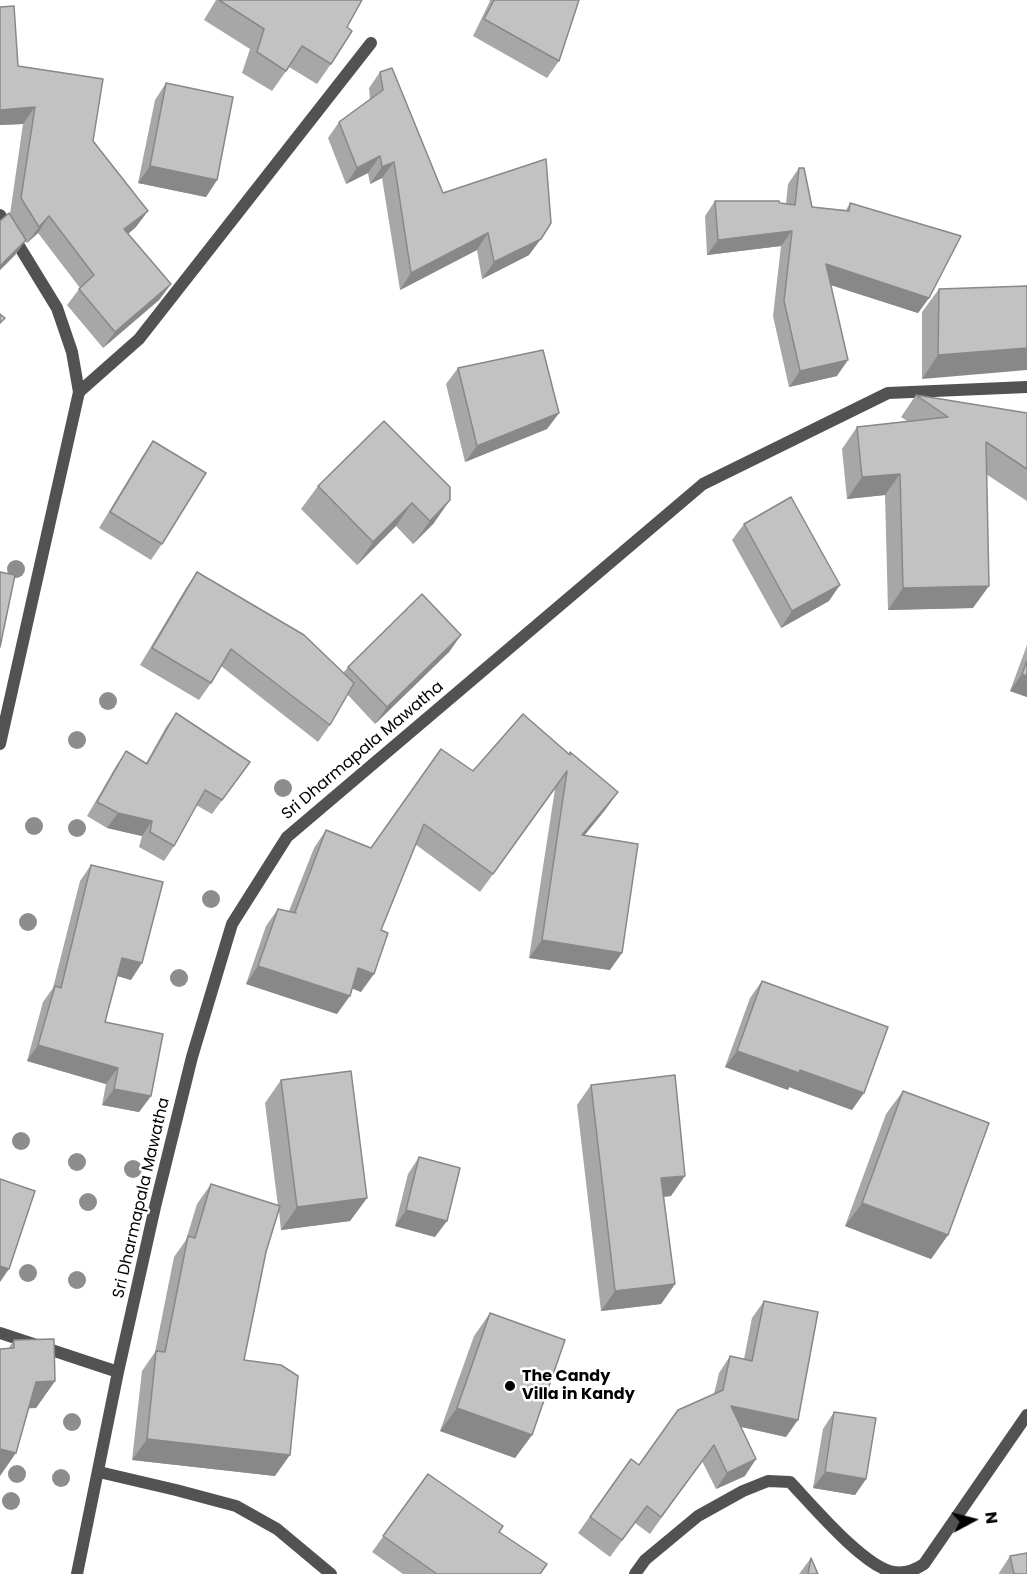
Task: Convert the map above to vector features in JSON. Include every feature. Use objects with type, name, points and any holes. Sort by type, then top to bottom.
[{"type":"street","points":[[79,392],[139,339],[371,43]]},
{"type":"street","points":[[0,215],[57,308],[72,352],[79,392],[0,744]]},
{"type":"street","name":"Sri Dharmapala Mawatha","points":[[77,1574],[118,1372],[192,1057],[232,924],[287,837],[703,484],[888,393],[1027,387]]},
{"type":"street","points":[[0,1333],[118,1372]]},
{"type":"street","points":[[635,1574],[645,1560],[698,1516],[743,1491],[768,1481],[790,1482],[854,1548],[873,1563],[892,1572],[914,1570],[924,1564],[1027,1415]]},
{"type":"street","points":[[99,1472],[236,1506],[277,1529],[331,1574]]},
{"type":"building","points":[[219,0],[362,0],[347,27],[352,31],[331,64],[302,46],[286,71],[257,52],[264,29]]},
{"type":"building","points":[[494,0],[579,0],[559,61],[484,19]]},
{"type":"building","points":[[14,6],[18,66],[103,79],[93,141],[148,211],[124,229],[171,284],[115,332],[79,289],[94,275],[49,216],[39,227],[21,198],[35,107],[0,110],[0,7]]},
{"type":"building","points":[[392,68],[443,193],[546,159],[551,223],[541,239],[494,262],[488,233],[411,273],[394,162],[382,167],[380,156],[357,168],[339,122],[383,90],[380,72]]},
{"type":"building","points":[[166,83],[233,97],[217,180],[150,166]]},
{"type":"building","points":[[799,168],[804,168],[812,207],[849,211],[850,203],[961,236],[929,298],[826,264],[848,360],[800,371],[784,301],[792,231],[718,240],[715,201],[779,201],[795,205]]},
{"type":"building","points":[[9,213],[26,240],[0,266],[0,221]]},
{"type":"building","points":[[1027,286],[1027,348],[938,355],[939,289]]},
{"type":"building","points":[[543,350],[559,413],[477,446],[458,368]]},
{"type":"building","points":[[916,395],[1027,413],[1027,469],[986,442],[989,586],[903,588],[900,474],[862,477],[857,427],[948,417]]},
{"type":"building","points":[[384,421],[450,487],[450,500],[430,521],[412,503],[373,542],[318,486]]},
{"type":"building","points":[[153,441],[206,473],[162,544],[110,512]]},
{"type":"building","points":[[791,497],[840,585],[792,611],[744,524]]},
{"type":"building","points":[[0,572],[15,575],[0,647]]},
{"type":"building","points":[[197,572],[304,635],[354,683],[330,725],[231,649],[211,683],[152,648]]},
{"type":"building","points":[[422,594],[461,635],[387,707],[348,667]]},
{"type":"building","points":[[1027,661],[1027,676],[1022,674]]},
{"type":"building","points":[[176,713],[250,762],[222,800],[205,790],[174,846],[150,832],[152,821],[118,813],[97,802],[126,751],[147,764]]},
{"type":"building","points":[[523,714],[570,755],[570,752],[618,792],[582,835],[638,844],[622,953],[542,940],[567,771],[493,874],[424,824],[381,930],[388,933],[374,974],[358,968],[350,996],[258,966],[278,909],[296,913],[326,830],[371,848],[441,749],[473,771]]},
{"type":"building","points":[[91,865],[163,882],[142,963],[122,958],[105,1022],[163,1034],[151,1096],[114,1089],[118,1068],[38,1045],[55,986],[61,988]]},
{"type":"building","points":[[762,981],[888,1027],[864,1093],[737,1051]]},
{"type":"building","points":[[351,1071],[367,1198],[297,1207],[281,1080]]},
{"type":"building","points":[[675,1075],[685,1176],[661,1178],[675,1284],[615,1291],[591,1085]]},
{"type":"building","points":[[903,1091],[989,1123],[948,1235],[862,1203]]},
{"type":"building","points":[[419,1157],[460,1168],[447,1221],[406,1210]]},
{"type":"building","points":[[0,1179],[35,1191],[9,1269],[0,1266]]},
{"type":"building","points":[[211,1184],[280,1206],[266,1252],[244,1360],[281,1365],[298,1376],[290,1455],[147,1439],[156,1351],[165,1352],[188,1236],[195,1238]]},
{"type":"building","points":[[764,1301],[818,1312],[798,1420],[731,1406],[756,1459],[727,1473],[714,1445],[661,1517],[647,1506],[622,1540],[590,1517],[631,1459],[639,1465],[678,1410],[723,1390],[730,1356],[752,1361]]},
{"type":"building","points":[[490,1313],[565,1340],[532,1435],[457,1408]]},
{"type":"building","points":[[54,1339],[55,1381],[36,1382],[16,1453],[0,1449],[0,1349],[14,1348],[14,1340]]},
{"type":"building","points":[[834,1412],[876,1418],[866,1479],[825,1472]]},
{"type":"building","points":[[428,1474],[503,1526],[499,1532],[547,1564],[540,1574],[437,1574],[383,1536]]},
{"type":"building","points":[[1027,1553],[1027,1574],[1014,1574],[1010,1556]]},
{"type":"building","points":[[811,1558],[818,1574],[808,1574]]},
{"type":"place","name":"The Candy Villa in Kandy","points":[[510,1386]]}]
